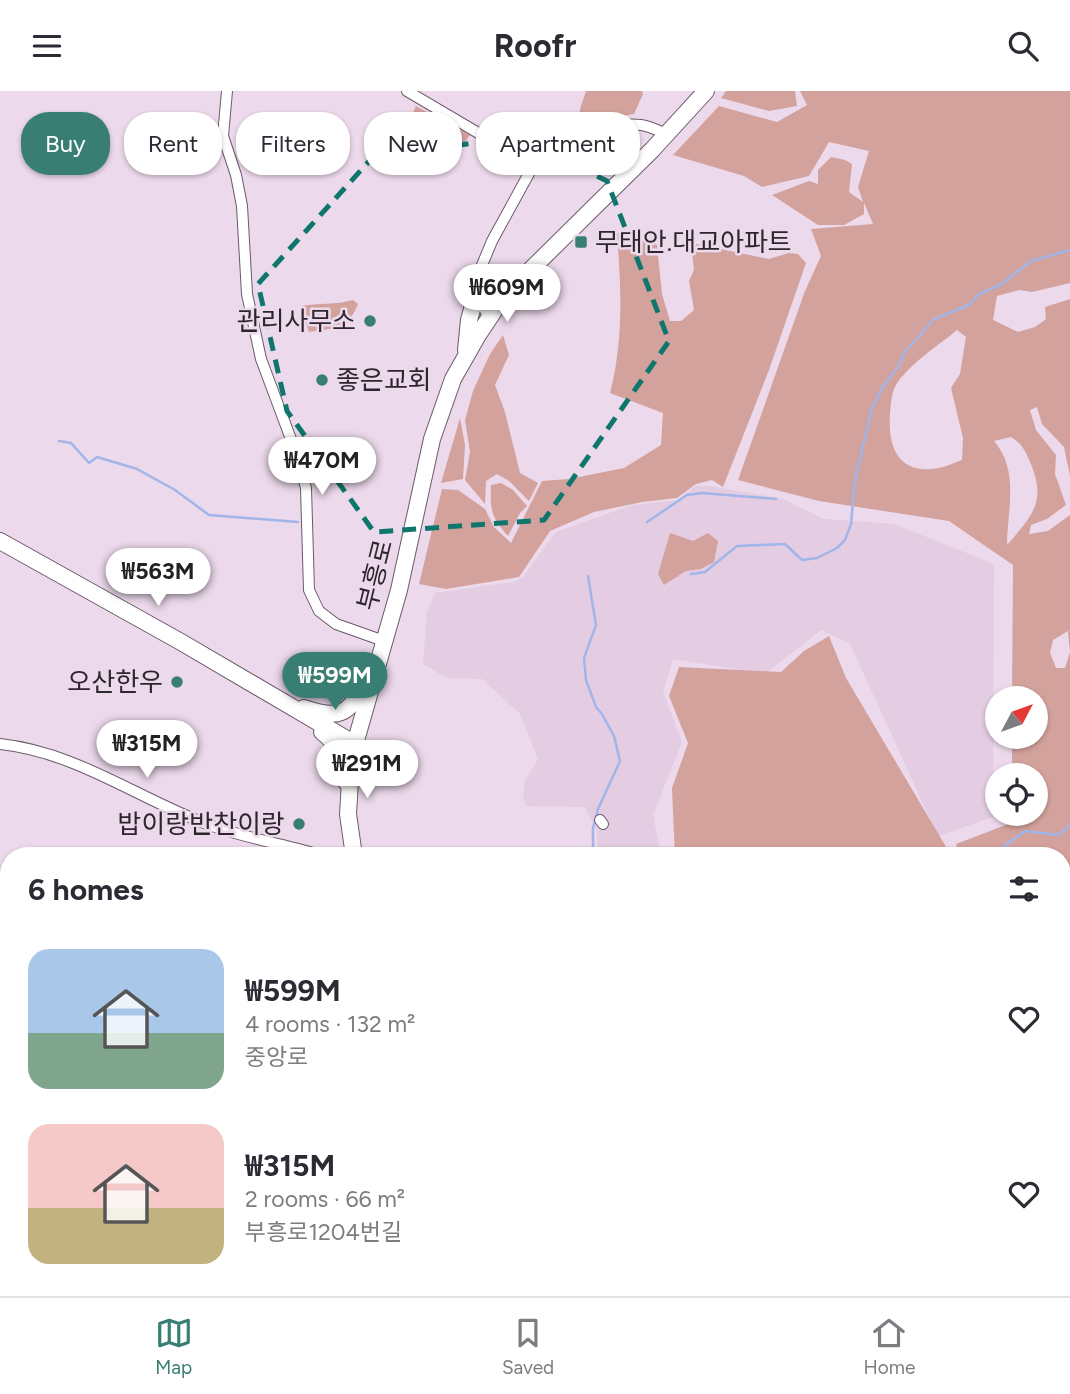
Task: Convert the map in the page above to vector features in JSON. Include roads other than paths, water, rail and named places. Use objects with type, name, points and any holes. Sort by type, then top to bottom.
[{"type":"main road","name":"부흥로","points":[[352,847],[349,799],[355,744],[400,590],[432,439],[453,379],[504,296],[667,134],[706,91]]},
{"type":"main road","points":[[465,359],[468,320],[476,295]]},
{"type":"main road","points":[[0,541],[355,744]]},
{"type":"main road","points":[[254,685],[307,709],[339,713],[354,703],[380,658]]},
{"type":"main road","points":[[296,710],[326,734],[339,751],[349,799]]},
{"type":"street","points":[[227,91],[223,136],[242,206],[247,294],[261,359],[306,488],[309,590],[319,611],[336,624],[384,641]]},
{"type":"street","points":[[407,91],[476,132]]},
{"type":"street","points":[[640,125],[667,134]]},
{"type":"street","points":[[489,317],[476,295],[475,282],[482,262],[528,175]]},
{"type":"street","points":[[0,744],[29,748],[66,759],[205,824],[283,847]]},
{"type":"waterway","points":[[691,574],[705,572],[737,546],[785,544],[802,560],[817,558],[837,548],[845,540],[851,524],[855,479],[872,409],[905,352],[934,319],[969,305],[979,294],[1000,285],[1031,261],[1070,250]]},
{"type":"waterway","points":[[59,441],[71,443],[89,463],[97,457],[137,469],[175,490],[209,515],[298,522]]},
{"type":"waterway","points":[[647,522],[687,495],[702,493],[776,499]]},
{"type":"waterway","points":[[588,576],[596,625],[584,658],[586,680],[596,707],[614,736],[620,761],[598,809],[593,828],[593,847]]},
{"type":"waterway","points":[[1003,847],[1025,831],[1058,835],[1070,825]]},
{"type":"place","name":"무태안.대교아파트","points":[[581,242]]},
{"type":"place","name":"관리사무소","points":[[370,321]]},
{"type":"place","name":"좋은교회","points":[[322,380]]},
{"type":"place","name":"오산한우","points":[[177,682]]},
{"type":"place","name":"밥이랑반찬이랑","points":[[299,824]]}]
